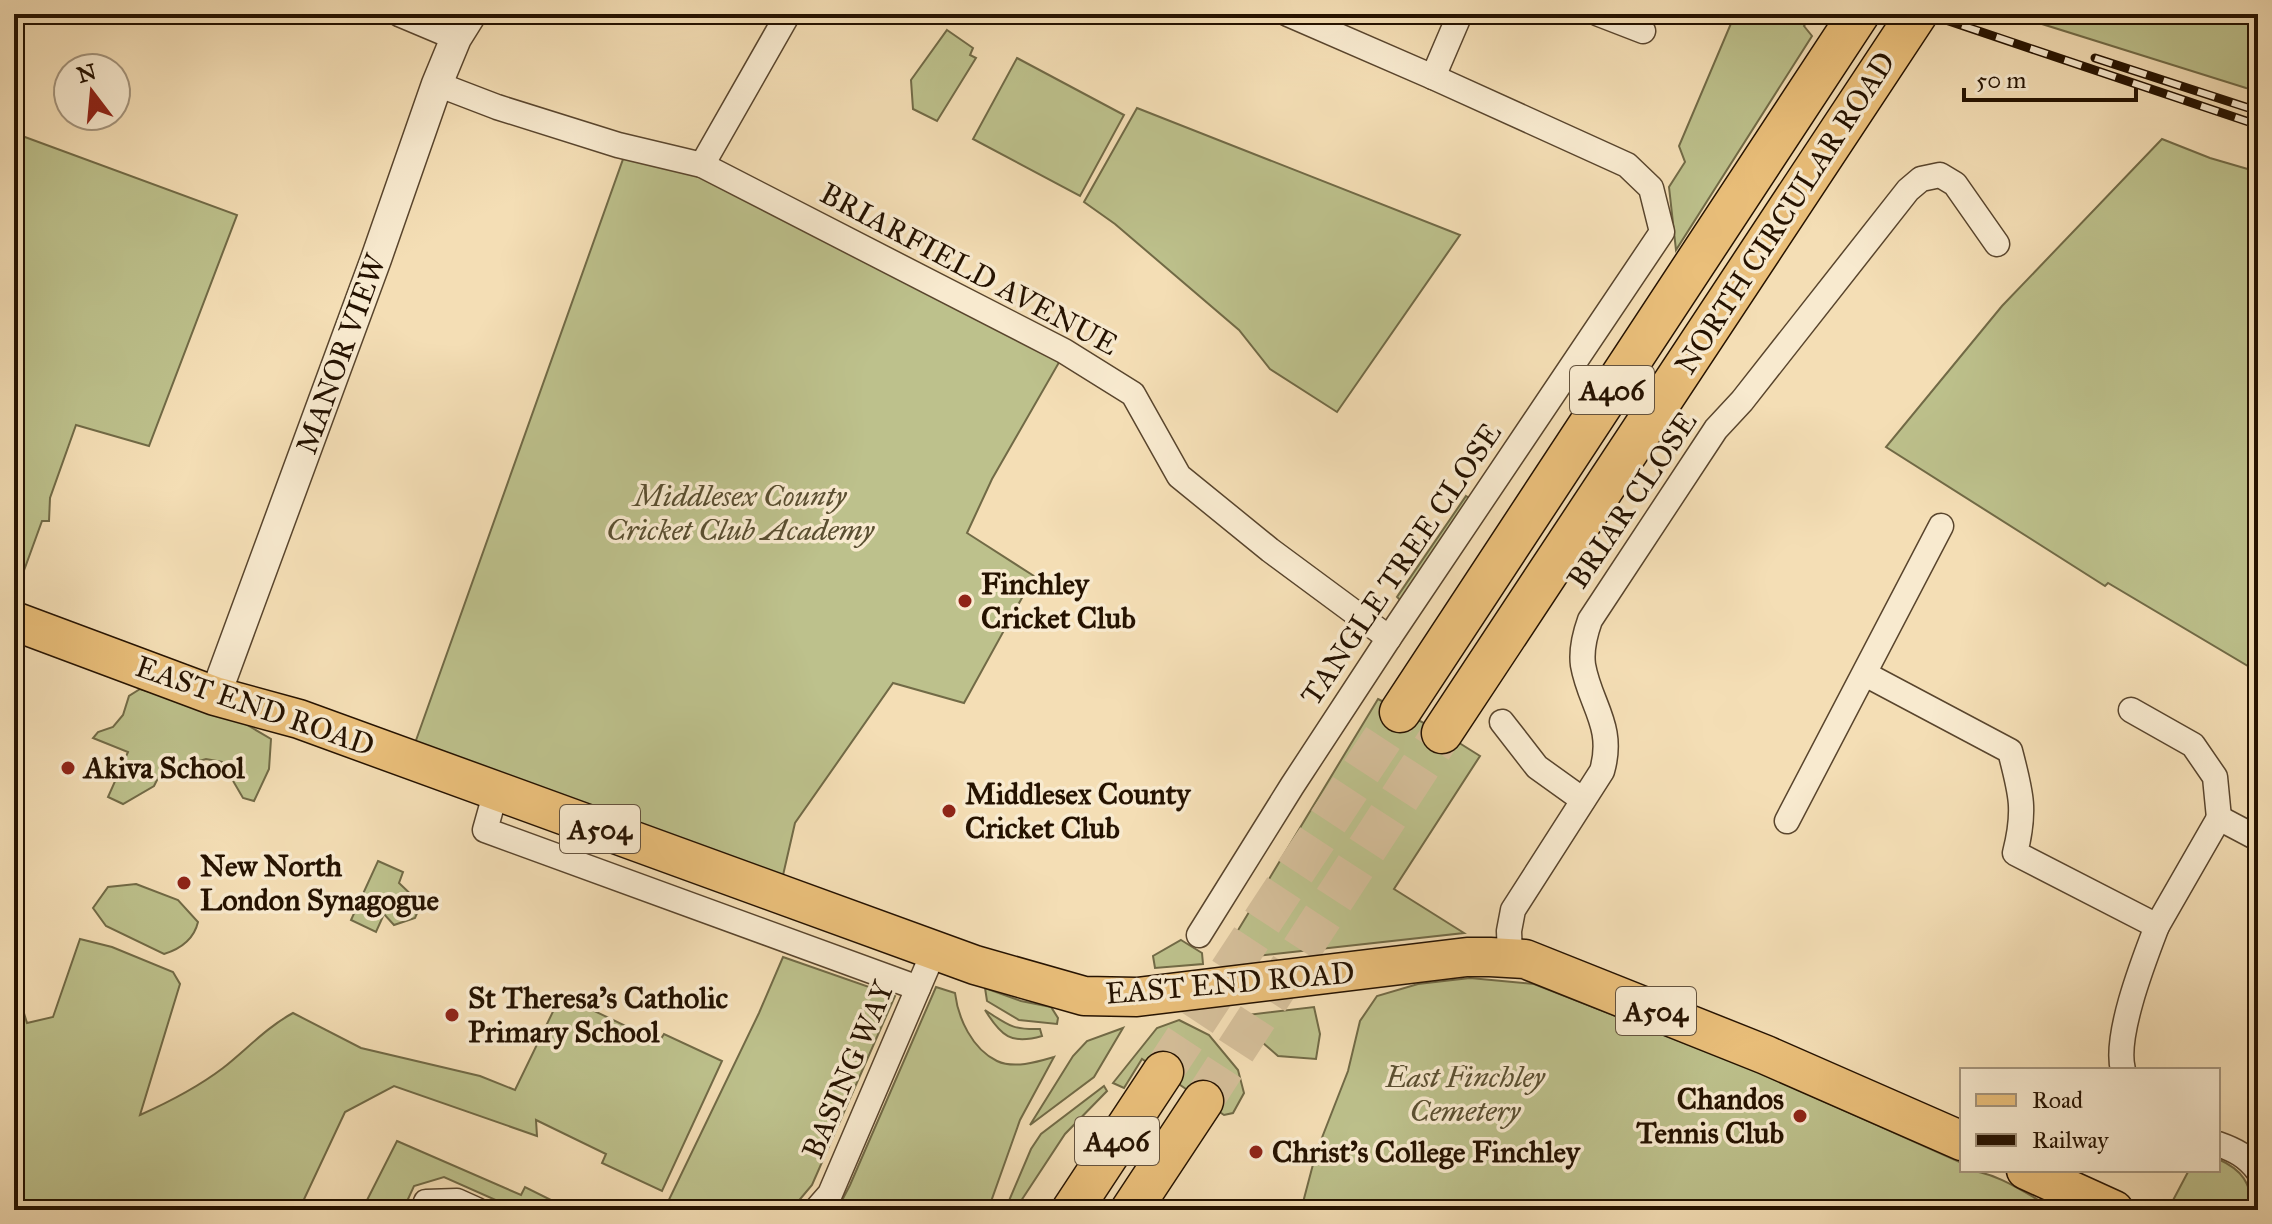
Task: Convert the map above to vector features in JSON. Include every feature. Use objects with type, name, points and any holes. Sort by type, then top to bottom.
[{"type":"highway","name":"NORTH CIRCULAR ROAD","points":[[1400,712],[1859,14]]},
{"type":"highway","name":"NORTH CIRCULAR ROAD","points":[[1442,733],[1917,14]]},
{"type":"highway","name":"A406","points":[[1072,1210],[1163,1072]]},
{"type":"highway","name":"A406","points":[[1131,1210],[1203,1101]]},
{"type":"main road","name":"EAST END ROAD","points":[[14,621],[215,696],[299,719],[934,951],[1051,988],[1084,996],[1121,998],[1467,957],[1510,957],[1540,964],[1751,1049],[1960,1140]]},
{"type":"main road","points":[[2030,1172],[2114,1210]]},
{"type":"street","points":[[399,14],[463,26]]},
{"type":"street","points":[[702,165],[788,14]]},
{"type":"street","points":[[1288,14],[1433,77],[1460,14]]},
{"type":"street","points":[[1599,14],[1643,31]]},
{"type":"street","name":"MANOR VIEW","points":[[215,696],[437,84],[463,26]]},
{"type":"street","name":"TANGLE TREE CLOSE","points":[[1199,935],[1389,638],[1662,232],[1651,188],[1627,165],[1433,77]]},
{"type":"street","name":"BRIARFIELD AVENUE","points":[[437,84],[497,107],[618,145],[702,165],[1064,351],[1133,394],[1179,476],[1270,550],[1389,638]]},
{"type":"street","name":"BRIAR CLOSE","points":[[1510,957],[1509,931],[1513,910],[1602,771],[1606,734],[1583,665],[1585,634],[1590,620],[1716,429],[1742,401],[1908,190],[1921,179],[1940,175],[1955,184],[1997,244]]},
{"type":"street","points":[[1787,821],[1941,526]]},
{"type":"street","points":[[1865,674],[2010,751],[2020,792],[2022,825],[2015,853],[2157,926]]},
{"type":"street","points":[[2123,1068],[2120,1048],[2123,1031],[2157,926],[2219,818],[2215,777],[2193,745],[2131,710]]},
{"type":"street","points":[[1502,722],[1537,767],[1583,800]]},
{"type":"street","points":[[496,791],[485,830],[918,988]]},
{"type":"street","points":[[2219,818],[2255,837]]},
{"type":"street","name":"BASING WAY","points":[[816,1210],[830,1194],[934,951]]},
{"type":"street","points":[[2220,1145],[2237,1151],[2250,1160],[2258,1171]]},
{"type":"street","points":[[423,1210],[426,1202],[457,1201],[477,1210]]},
{"type":"green space","points":[[1735,14],[1812,14],[1804,26],[1812,36],[1676,250],[1669,187],[1685,162],[1679,146]]},
{"type":"green space","points":[[2010,14],[2258,14],[2258,90],[2246,88]]},
{"type":"green space","points":[[947,30],[973,48],[970,55],[976,58],[937,121],[913,109],[911,80]]},
{"type":"green space","points":[[1017,58],[1124,115],[1080,196],[973,139]]},
{"type":"green space","points":[[1137,108],[1460,235],[1337,412],[1270,369],[1239,330],[1115,224],[1084,202]]},
{"type":"green space","points":[[14,133],[237,215],[149,446],[76,425],[50,498],[49,521],[42,521],[14,598]]},
{"type":"green space","points":[[2162,139],[2258,172],[2258,672],[2108,583],[2105,586],[1886,447],[2002,306]]},
{"type":"green space","name":"Middlesex County Cricket Club Academy","points":[[627,148],[705,166],[1065,352],[992,479],[967,533],[1034,576],[964,703],[893,683],[795,823],[781,884],[409,760]]},
{"type":"green space","points":[[1466,496],[1472,500],[1405,605],[1397,597]]},
{"type":"green space","points":[[140,689],[232,716],[271,739],[269,769],[254,801],[243,798],[222,762],[206,759],[161,772],[154,786],[123,804],[108,797],[128,752],[93,738],[98,732],[113,727],[123,715],[129,696]]},
{"type":"green space","points":[[1378,699],[1480,756],[1394,889],[1464,933],[1220,960]]},
{"type":"green space","points":[[378,861],[403,872],[399,883],[421,904],[415,918],[394,925],[384,914],[376,932],[351,920]]},
{"type":"green space","points":[[136,884],[178,900],[198,922],[186,942],[164,954],[106,926],[93,908],[108,887]]},
{"type":"green space","points":[[80,939],[112,947],[173,972],[180,984],[140,1115],[204,1082],[293,1013],[361,1048],[480,1076],[515,1090],[561,995],[659,1042],[664,1034],[722,1061],[662,1191],[602,1163],[606,1154],[536,1120],[537,1136],[394,1086],[345,1112],[299,1210],[35,1210],[14,1202],[14,994],[27,1023],[53,1017]]},
{"type":"green space","points":[[1181,940],[1202,953],[1203,964],[1155,968],[1153,956]]},
{"type":"green space","points":[[783,957],[895,996],[812,1185],[791,1210],[664,1210],[759,1013]]},
{"type":"green space","name":"East Finchley Cemetery","points":[[1470,978],[1534,984],[1751,1069],[1960,1162],[1960,1172],[1978,1172],[1999,1178],[2055,1210],[1301,1210],[1316,1153],[1348,1071],[1360,1021],[1377,996],[1418,984]]},
{"type":"green space","points":[[936,987],[955,993],[968,1032],[988,1056],[1018,1065],[1054,1057],[1020,1120],[988,1210],[837,1210],[850,1185]]},
{"type":"green space","points":[[985,988],[1021,1001],[1051,1007],[1058,1018],[1057,1024],[1019,1020],[987,1001]]},
{"type":"green space","points":[[1314,1007],[1320,1034],[1316,1059],[1278,1056],[1262,1042],[1247,1015]]},
{"type":"green space","points":[[985,1010],[1011,1026],[1040,1029],[1042,1036],[1015,1039],[1008,1036]]},
{"type":"green space","points":[[1179,1020],[1209,1035],[1238,1070],[1244,1093],[1233,1113],[1224,1115],[1142,1059],[1124,1088],[1113,1083],[1157,1028]]},
{"type":"green space","points":[[1123,1028],[1094,1077],[1030,1125],[1073,1056],[1087,1041]]},
{"type":"green space","points":[[1104,1086],[1107,1091],[1065,1134],[1015,1210],[1005,1210],[1031,1149],[1041,1134]]},
{"type":"green space","points":[[397,1141],[521,1195],[525,1187],[571,1210],[518,1210],[444,1177],[414,1186],[403,1210],[362,1210]]},
{"type":"green space","points":[[2220,1160],[2240,1173],[2256,1210],[2181,1210],[2170,1206],[2188,1172],[2220,1172]]},
{"type":"tunnel","points":[[1163,1072],[1400,712]]},
{"type":"tunnel","points":[[1203,1101],[1442,733]]},
{"type":"railway","points":[[1928,14],[2258,125]]},
{"type":"railway","points":[[2095,58],[2258,111]]},
{"type":"place","name":"Finchley Cricket Club","points":[[965,601]]},
{"type":"place","name":"Akiva School","points":[[68,768]]},
{"type":"place","name":"Middlesex County Cricket Club","points":[[949,811]]},
{"type":"place","name":"New North London Synagogue","points":[[184,883]]},
{"type":"place","name":"St Theresa's Catholic Primary School","points":[[452,1015]]},
{"type":"place","name":"Chandos Tennis Club","points":[[1800,1116]]},
{"type":"place","name":"Christ's College Finchley","points":[[1256,1152]]}]
